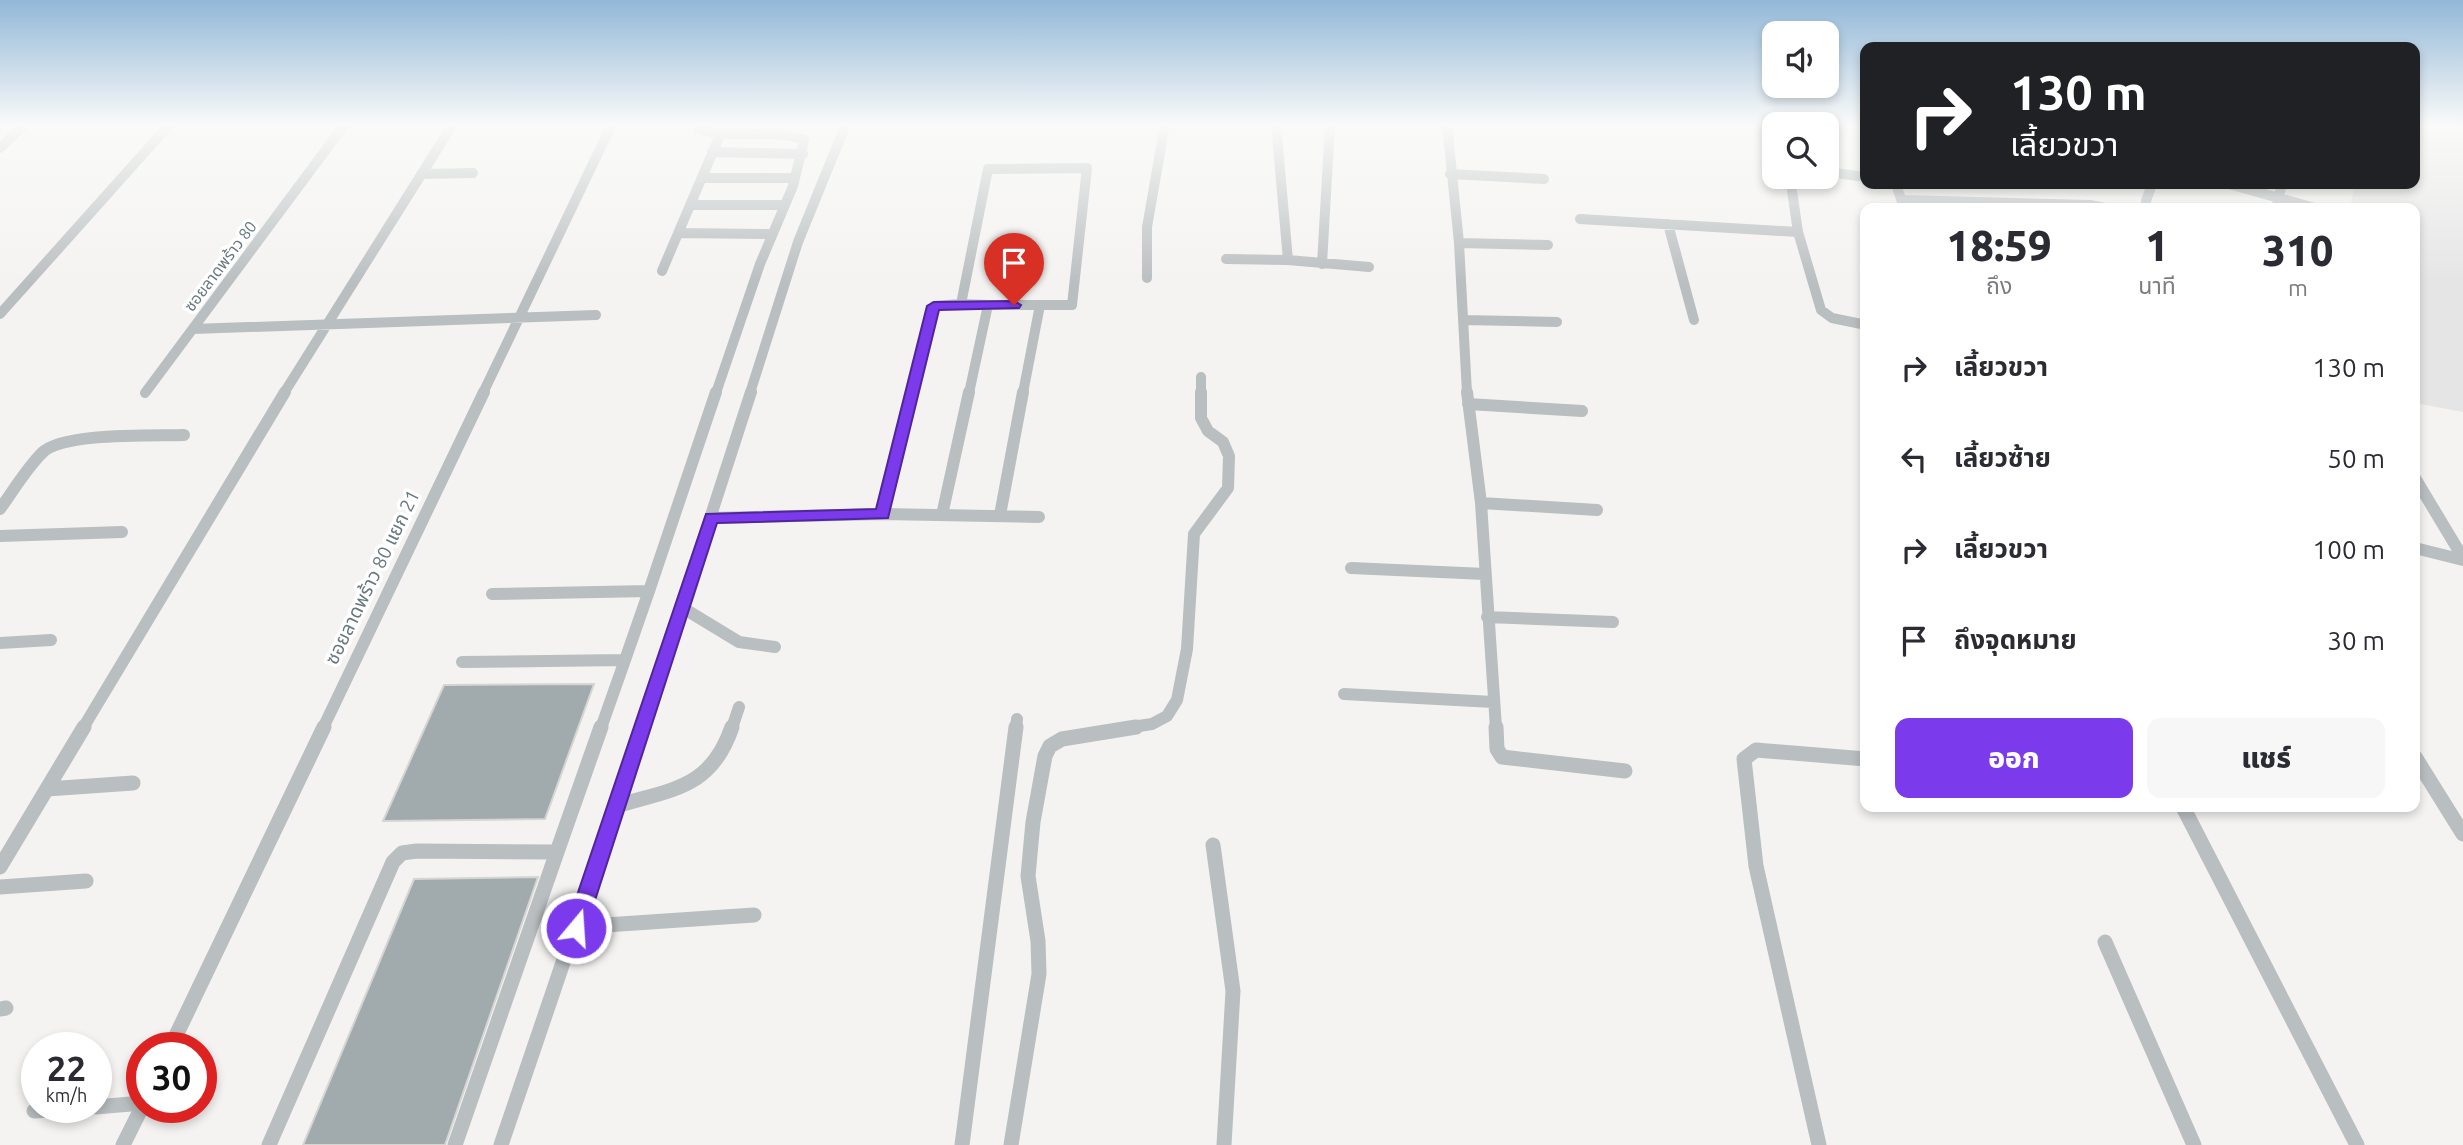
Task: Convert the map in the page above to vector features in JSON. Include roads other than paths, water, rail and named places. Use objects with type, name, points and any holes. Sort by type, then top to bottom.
[{"type":"street","points":[[0,314],[122,177]]},
{"type":"street","name":"ซอยลาดพร้าว 80","points":[[145,393],[305,177]]},
{"type":"street","points":[[0,867],[327,322],[419,177]]},
{"type":"street","name":"ซอยลาดพร้าว 80 แยก 21","points":[[178,1032],[586,177]]},
{"type":"street","points":[[501,1145],[683,608],[798,242],[824,177]]},
{"type":"street","points":[[961,304],[986,177]]},
{"type":"street","points":[[883,514],[934,306],[1072,305],[1086,177]]},
{"type":"street","points":[[1147,278],[1147,227],[1156,177]]},
{"type":"street","points":[[1282,177],[1288,260]]},
{"type":"street","points":[[1322,264],[1328,177]]},
{"type":"street","points":[[1450,177],[1459,243],[1468,404],[1481,503],[1497,749],[1502,757],[1625,771]]},
{"type":"street","points":[[1515,177],[1544,179]]},
{"type":"street","points":[[455,1145],[771,234],[795,178],[702,178],[662,271]]},
{"type":"street","points":[[1792,189],[1798,232],[1821,310],[1832,318],[1860,324]]},
{"type":"street","points":[[2146,201],[2150,189]]},
{"type":"street","points":[[2242,189],[2277,203]]},
{"type":"street","points":[[690,205],[783,205]]},
{"type":"street","points":[[1580,219],[1798,232]]},
{"type":"street","points":[[1668,224],[1694,320]]},
{"type":"street","points":[[678,233],[771,234]]},
{"type":"street","points":[[1459,243],[1548,245]]},
{"type":"street","points":[[1226,260],[1288,260],[1369,267]]},
{"type":"street","points":[[942,515],[988,305]]},
{"type":"street","points":[[1000,515],[1040,305]]},
{"type":"street","points":[[193,328],[596,315]]},
{"type":"street","points":[[1463,320],[1557,322]]},
{"type":"street","points":[[1011,1145],[1039,974],[1038,941],[1028,876],[1041,772],[1050,746],[1062,738],[1152,724],[1167,716],[1177,700],[1187,649],[1194,534],[1228,488],[1229,456],[1223,443],[1208,431],[1200,418],[1201,377]]},
{"type":"street","points":[[1468,404],[1582,411]]},
{"type":"street","points":[[0,509],[51,445],[75,440],[184,435]]},
{"type":"street","points":[[2420,486],[2463,559]]},
{"type":"street","points":[[1481,503],[1597,510]]},
{"type":"street","points":[[712,518],[883,514],[1039,517]]},
{"type":"street","points":[[0,536],[122,532]]},
{"type":"street","points":[[2420,549],[2463,559]]},
{"type":"street","points":[[1351,568],[1485,574]]},
{"type":"street","points":[[492,594],[649,591]]},
{"type":"street","points":[[683,608],[739,642],[775,647]]},
{"type":"street","points":[[1487,617],[1613,622]]},
{"type":"street","points":[[0,643],[51,640]]},
{"type":"street","points":[[463,662],[625,660]]},
{"type":"street","points":[[1344,694],[1493,702]]},
{"type":"street","points":[[616,806],[691,779],[713,766],[739,707]]},
{"type":"street","points":[[962,1145],[1017,719]]},
{"type":"street","points":[[1819,1145],[1756,866],[1744,759],[1756,751],[1860,759]]},
{"type":"street","points":[[2420,765],[2463,834]]},
{"type":"street","points":[[47,789],[133,783]]},
{"type":"street","points":[[2186,812],[2357,1145]]},
{"type":"street","points":[[1213,845],[1233,991],[1224,1145]]},
{"type":"street","points":[[269,1145],[393,862],[402,853],[416,851],[557,852]]},
{"type":"street","points":[[0,887],[86,881]]},
{"type":"street","points":[[576,928],[754,915]]},
{"type":"street","points":[[2105,942],[2194,1145]]},
{"type":"street","points":[[123,1145],[133,1123]]}]
